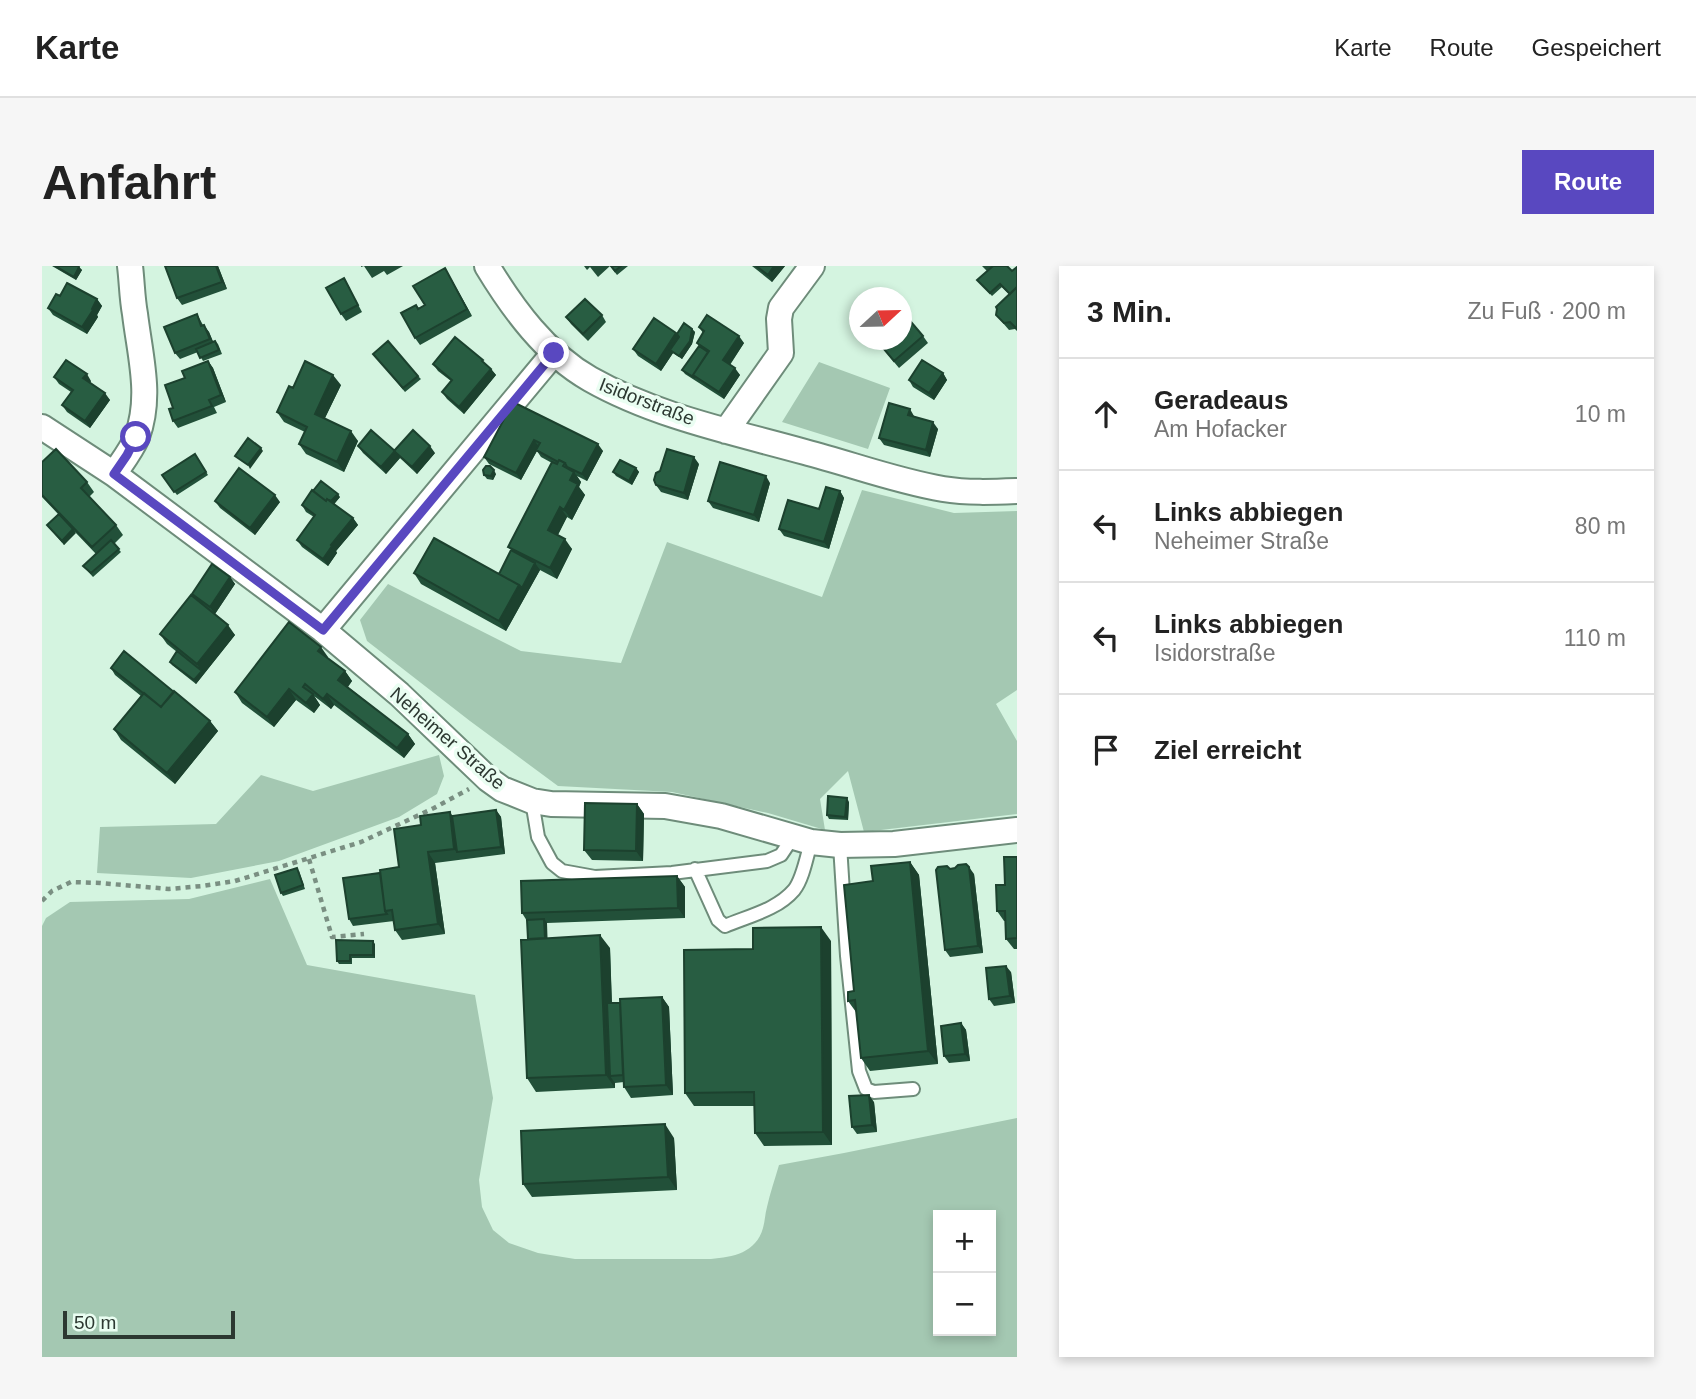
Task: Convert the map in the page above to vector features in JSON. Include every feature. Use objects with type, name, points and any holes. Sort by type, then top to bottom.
[{"type":"street","points":[[114,474],[136,437],[142,418],[145,390],[130,266]]},
{"type":"street","name":"Isidorstraße","points":[[487,266],[524,320],[554,353],[588,378],[631,399],[726,431],[905,481],[944,489],[1017,491]]},
{"type":"street","points":[[726,431],[781,353],[779,319],[782,308],[812,266]]},
{"type":"street","points":[[323,630],[554,353]]},
{"type":"street","name":"Neheimer Straße","points":[[42,427],[114,474],[323,630],[399,694],[488,779],[502,789],[532,801],[551,804],[665,806],[721,816],[802,840],[840,845],[894,844],[1017,830]]},
{"type":"lane","points":[[532,801],[538,837],[552,863],[562,871],[595,877],[672,873],[767,861],[802,840]]},
{"type":"lane","points":[[695,869],[718,920],[725,926],[771,908],[795,889],[804,868],[802,840]]},
{"type":"lane","points":[[840,845],[847,956],[859,1071],[866,1089],[874,1092],[914,1089]]},
{"type":"path","points":[[42,901],[52,891],[71,882],[169,889],[235,881],[361,842],[435,808],[488,779]]},
{"type":"path","points":[[309,859],[332,937],[364,934]]},
{"type":"green space","points":[[819,362],[890,388],[868,449],[782,422]]},
{"type":"green space","points":[[862,490],[954,513],[1017,511],[1017,690],[996,704],[1017,741],[1017,814],[864,832],[848,771],[820,799],[825,830],[768,813],[672,792],[558,786],[367,641],[360,620],[388,584],[521,651],[621,663],[667,542],[822,597]]},
{"type":"green space","points":[[439,755],[444,776],[437,794],[399,817],[279,861],[191,878],[97,873],[100,827],[216,824],[261,775],[313,791]]},
{"type":"green space","points":[[270,879],[307,965],[475,995],[493,1098],[479,1180],[482,1207],[493,1230],[509,1243],[538,1253],[575,1259],[711,1259],[735,1255],[749,1248],[760,1236],[779,1165],[1017,1118],[1017,1357],[42,1357],[42,926],[46,918],[70,902],[189,899]]},
{"type":"building","points":[[55,266],[78,266],[79,267],[74,277]]},
{"type":"building","points":[[165,266],[216,266],[222,282],[177,298]]},
{"type":"building","points":[[756,266],[774,266],[768,275]]},
{"type":"building","points":[[993,266],[1007,266],[1012,271],[1017,267],[1017,287],[1010,294],[1000,284],[990,293],[977,280]]},
{"type":"building","points":[[445,268],[467,309],[415,338],[401,313],[416,305],[418,309],[425,305],[413,286]]},
{"type":"building","points":[[344,278],[358,305],[341,314],[326,288]]},
{"type":"building","points":[[67,283],[97,299],[82,327],[48,308],[56,294],[60,296]]},
{"type":"building","points":[[1017,287],[1017,329],[1010,322],[1004,323],[996,315],[996,307]]},
{"type":"building","points":[[585,299],[602,315],[583,334],[566,317]]},
{"type":"building","points":[[197,314],[210,339],[175,353],[164,327]]},
{"type":"building","points":[[707,315],[739,336],[723,360],[735,368],[719,392],[693,375],[709,351],[697,343],[704,331],[699,327]]},
{"type":"building","points":[[654,318],[676,333],[656,364],[633,349]]},
{"type":"building","points":[[684,323],[692,329],[690,341],[679,356],[670,350]]},
{"type":"building","points":[[912,323],[923,336],[912,345]]},
{"type":"building","points":[[455,337],[491,369],[459,407],[442,392],[452,380],[433,364]]},
{"type":"building","points":[[215,341],[219,350],[200,358],[196,349]]},
{"type":"building","points":[[388,341],[418,376],[403,388],[373,354]]},
{"type":"building","points":[[699,346],[708,352],[693,375],[695,378],[682,370]]},
{"type":"building","points":[[885,350],[907,350],[894,361]]},
{"type":"building","points":[[66,360],[87,374],[83,378],[105,393],[85,421],[62,405],[73,390],[54,377]]},
{"type":"building","points":[[922,360],[943,373],[929,393],[909,380]]},
{"type":"building","points":[[208,361],[221,395],[209,400],[212,406],[173,421],[169,409],[173,408],[165,385],[185,378],[182,371]]},
{"type":"building","points":[[305,361],[333,375],[315,414],[351,431],[337,462],[299,444],[307,427],[277,412],[289,386],[293,388]]},
{"type":"building","points":[[513,402],[598,444],[582,474],[536,450],[540,443],[534,440],[516,473],[484,457]]},
{"type":"building","points":[[889,403],[910,409],[908,415],[933,422],[926,450],[879,438]]},
{"type":"building","points":[[371,430],[395,451],[381,467],[358,446]]},
{"type":"building","points":[[413,430],[430,446],[412,467],[394,451]]},
{"type":"building","points":[[248,438],[261,448],[248,465],[235,456]]},
{"type":"building","points":[[56,449],[87,482],[81,488],[116,525],[92,547],[42,495],[42,462]]},
{"type":"building","points":[[667,449],[694,457],[684,493],[656,485],[654,480]]},
{"type":"building","points":[[195,454],[206,472],[174,492],[162,475]]},
{"type":"building","points":[[559,460],[565,463],[563,466],[574,472],[570,480],[578,484],[564,510],[560,507],[548,530],[565,539],[550,568],[508,547],[552,462],[557,464]]},
{"type":"building","points":[[620,460],[636,468],[629,481],[613,472]]},
{"type":"building","points":[[720,462],[766,476],[754,515],[708,501]]},
{"type":"building","points":[[486,466],[494,470],[491,476],[484,475]]},
{"type":"building","points":[[239,468],[275,495],[250,528],[215,501]]},
{"type":"building","points":[[321,481],[338,494],[331,501],[326,501],[313,491]]},
{"type":"building","points":[[826,487],[840,491],[824,542],[779,529],[788,500],[819,509]]},
{"type":"building","points":[[312,490],[353,518],[323,559],[297,540],[315,515],[302,505]]},
{"type":"building","points":[[59,514],[73,529],[62,541],[47,525]]},
{"type":"building","points":[[434,538],[519,585],[499,621],[414,573]]},
{"type":"building","points":[[111,540],[119,549],[91,573],[83,566]]},
{"type":"building","points":[[511,550],[535,563],[522,588],[499,574]]},
{"type":"building","points":[[212,564],[230,577],[210,607],[192,594]]},
{"type":"building","points":[[191,595],[228,625],[197,664],[160,634]]},
{"type":"building","points":[[289,622],[321,647],[318,651],[345,671],[338,680],[408,734],[397,748],[327,694],[323,699],[305,684],[303,687],[313,694],[306,703],[289,689],[267,717],[235,692]]},
{"type":"building","points":[[124,651],[174,692],[161,707],[111,668]]},
{"type":"building","points":[[177,651],[202,671],[194,680],[170,662]]},
{"type":"building","points":[[174,691],[210,721],[167,773],[114,729],[144,693],[161,707]]},
{"type":"building","points":[[828,796],[847,798],[845,817],[827,815]]},
{"type":"building","points":[[585,803],[637,804],[636,851],[584,850]]},
{"type":"building","points":[[496,810],[501,847],[457,852],[452,816]]},
{"type":"building","points":[[450,812],[454,849],[428,852],[438,924],[395,930],[392,910],[385,911],[380,870],[399,867],[394,829],[421,825],[420,816]]},
{"type":"building","points":[[1004,857],[1017,857],[1017,938],[1006,939],[1005,911],[997,911],[996,885],[1005,885]]},
{"type":"building","points":[[910,862],[928,1051],[861,1058],[855,1000],[848,1001],[848,992],[854,991],[844,885],[873,881],[871,866]]},
{"type":"building","points":[[966,864],[969,867],[978,946],[945,950],[936,870],[938,867],[947,866],[950,869]]},
{"type":"building","points":[[297,868],[303,885],[281,893],[275,875]]},
{"type":"building","points":[[380,873],[387,914],[349,919],[343,878]]},
{"type":"building","points":[[677,876],[678,908],[522,913],[521,881]]},
{"type":"building","points":[[544,919],[545,938],[528,939],[527,920]]},
{"type":"building","points":[[821,927],[823,1132],[755,1133],[754,1092],[685,1093],[684,950],[753,949],[753,928]]},
{"type":"building","points":[[600,935],[606,1075],[527,1078],[521,940]]},
{"type":"building","points":[[336,940],[373,941],[373,955],[350,955],[350,961],[337,961]]},
{"type":"building","points":[[1006,966],[1010,996],[989,999],[986,968]]},
{"type":"building","points":[[662,997],[666,1085],[624,1087],[620,999]]},
{"type":"building","points":[[607,1003],[620,1003],[623,1075],[610,1076]]},
{"type":"building","points":[[961,1023],[965,1054],[944,1056],[941,1026]]},
{"type":"building","points":[[869,1095],[872,1125],[852,1127],[849,1096]]},
{"type":"building","points":[[665,1124],[668,1177],[523,1184],[521,1131]]},
{"type":"route","points":[[136,437],[114,474],[323,630],[554,353]]}]
